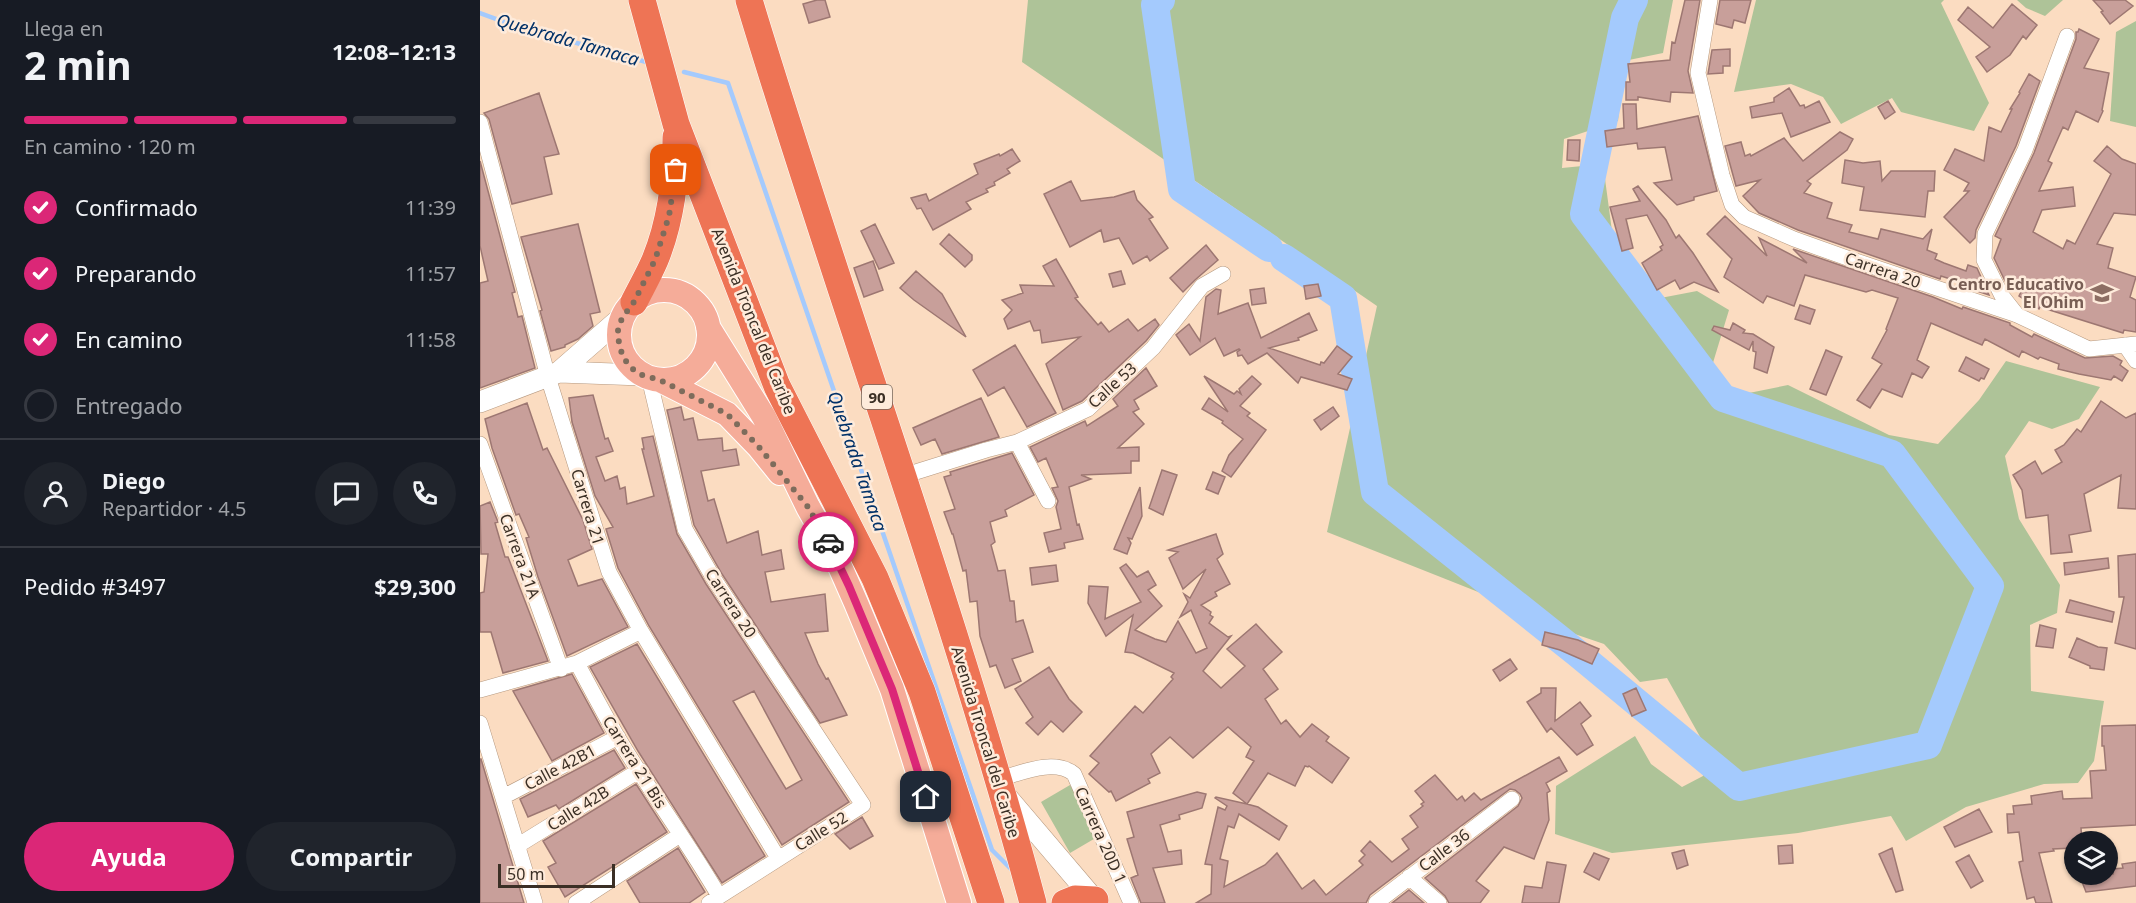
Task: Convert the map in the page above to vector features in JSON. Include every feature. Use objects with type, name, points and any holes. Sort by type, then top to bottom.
[{"type":"highway","name":"Avenida Troncal del Caribe","points":[[642,0],[676,124],[777,386],[875,578],[922,692],[990,903]]},
{"type":"highway","name":"Avenida Troncal del Caribe","points":[[749,0],[1001,787],[1033,903]]},
{"type":"highway","points":[[628,310],[655,260],[669,216],[676,170],[676,124]]},
{"type":"highway","points":[[1001,787],[1046,903]]},
{"type":"highway","points":[[1065,903],[1075,900],[1096,902]]},
{"type":"main road","points":[[651,378],[674,379],[687,374],[697,366],[705,354],[709,341],[705,316],[698,306],[689,298],[667,290],[644,295],[628,310],[618,330],[623,357],[631,368],[651,378],[727,414],[759,447],[808,507]]},
{"type":"main road","points":[[708,327],[764,417],[808,507],[834,553],[892,689],[959,903]]},
{"type":"street","name":"Carrera 20","points":[[1710,0],[1698,73],[1722,175],[1732,205],[1744,217],[1850,259],[2017,315],[2089,349],[2130,345],[2136,361]]},
{"type":"street","points":[[2017,315],[2002,296],[1984,260],[1985,234],[2025,150],[2067,36]]},
{"type":"street","name":"Carrera 21","points":[[480,122],[609,572],[641,631],[778,858]]},
{"type":"street","name":"Calle 53","points":[[903,476],[1017,442],[1088,409],[1153,348],[1202,286],[1224,274]]},
{"type":"street","points":[[480,402],[553,375],[628,310]]},
{"type":"street","points":[[553,375],[651,378]]},
{"type":"street","name":"Carrera 20","points":[[651,378],[685,529],[714,579],[863,806]]},
{"type":"street","points":[[1017,442],[1048,501]]},
{"type":"street","name":"Carrera 21A","points":[[480,444],[561,669]]},
{"type":"street","points":[[480,690],[561,669],[641,631]]},
{"type":"street","name":"Carrera 21 Bis","points":[[577,663],[618,737],[680,835],[698,859],[714,899]]},
{"type":"street","points":[[480,723],[535,903]]},
{"type":"street","name":"Calle 42B1","points":[[502,798],[618,737]]},
{"type":"street","name":"Carrera 20D 1","points":[[1001,787],[1051,768],[1067,769],[1074,774],[1131,903]]},
{"type":"street","name":"Calle 42B","points":[[516,846],[640,770]]},
{"type":"street","points":[[1001,787],[1096,902]]},
{"type":"street","name":"Calle 36","points":[[1376,903],[1512,799]]},
{"type":"street","name":"Calle 52","points":[[714,899],[863,806]]},
{"type":"street","points":[[576,903],[680,835]]},
{"type":"street","points":[[1409,877],[1439,903]]},
{"type":"green space","points":[[1028,0],[1673,0],[1663,53],[1624,61],[1618,121],[1564,139],[1562,168],[1603,164],[1612,231],[1650,300],[1697,291],[1729,310],[1705,389],[1729,397],[1788,385],[1889,435],[1938,444],[1979,400],[2006,361],[2100,387],[2079,419],[2052,429],[2029,421],[2005,456],[2019,519],[2060,585],[2057,613],[2030,625],[2031,691],[2104,701],[2094,761],[2078,783],[2044,784],[1966,807],[1906,841],[1891,816],[1798,833],[1612,853],[1555,834],[1556,786],[1635,736],[1651,764],[1682,787],[1703,776],[1703,742],[1667,678],[1640,682],[1604,644],[1563,630],[1529,604],[1506,603],[1327,532],[1377,306],[1022,62]]},
{"type":"green space","points":[[1756,0],[1944,0],[1941,3],[1989,103],[1974,131],[1901,112],[1892,98],[1841,124],[1823,97],[1791,84],[1734,92]]},
{"type":"green space","points":[[2017,0],[2063,0],[2045,16],[2026,8]]},
{"type":"green space","points":[[2136,21],[2136,127],[2110,121],[2116,32]]},
{"type":"green space","points":[[1070,785],[1099,836],[1070,853],[1041,802]]},
{"type":"building","points":[[825,0],[830,17],[809,23],[803,4]]},
{"type":"building","points":[[1685,0],[1700,0],[1688,71],[1693,93],[1671,92],[1670,102],[1638,97],[1638,100],[1626,100],[1626,82],[1630,82],[1628,64],[1670,60],[1672,42],[1675,43]]},
{"type":"building","points":[[1720,0],[1751,0],[1745,23],[1734,20],[1732,28],[1716,24]]},
{"type":"building","points":[[2093,0],[2125,0],[2133,6],[2110,24],[2101,12],[2103,11]]},
{"type":"building","points":[[2012,4],[2037,25],[2026,39],[2023,36],[2010,55],[1987,72],[1976,57],[1990,47],[1958,20],[1968,7],[1993,28]]},
{"type":"building","points":[[2079,29],[2099,39],[2084,68],[2109,73],[2103,111],[2098,122],[2076,111],[2068,130],[2063,127],[2048,161],[2052,163],[2039,191],[2073,187],[2075,206],[2042,210],[2033,232],[2063,249],[2067,240],[2075,244],[2111,174],[2094,161],[2107,146],[2122,159],[2136,164],[2136,215],[2114,213],[2097,244],[2113,248],[2108,268],[2136,277],[2130,297],[2136,300],[2136,332],[2124,330],[2123,333],[2040,307],[2039,309],[2019,296],[2022,290],[2006,283],[1994,258],[2001,239],[1995,236],[2034,153]]},
{"type":"building","points":[[1730,49],[1730,66],[1723,66],[1723,73],[1708,74],[1712,50]]},
{"type":"building","points":[[2029,74],[2040,81],[2016,146],[1976,230],[1975,238],[1970,243],[1944,217],[1969,191],[1964,191],[1969,183],[1944,170],[1955,149],[1984,161],[1989,127],[2001,132],[2012,109],[2010,109]]},
{"type":"building","points":[[1789,88],[1800,106],[1804,105],[1805,108],[1819,101],[1830,122],[1791,137],[1782,113],[1752,118],[1750,107],[1774,102],[1774,98]]},
{"type":"building","points":[[539,93],[559,154],[544,157],[552,194],[512,204],[489,119],[484,113]]},
{"type":"building","points":[[1888,101],[1895,112],[1885,119],[1878,107]]},
{"type":"building","points":[[1623,104],[1636,104],[1637,129],[1698,116],[1717,191],[1694,197],[1694,200],[1677,205],[1654,183],[1672,180],[1665,147],[1638,149],[1637,143],[1607,147],[1605,131],[1624,128]]},
{"type":"building","points":[[1840,132],[1853,139],[1847,150],[1807,181],[1811,184],[1804,193],[1832,203],[1827,218],[1852,225],[1849,232],[1878,239],[1881,229],[1923,239],[1932,229],[1927,250],[1937,254],[1935,259],[1966,271],[1968,265],[1977,268],[1989,295],[1971,289],[1972,286],[1941,276],[1940,279],[1798,230],[1759,213],[1743,196],[1760,180],[1736,186],[1725,146],[1741,142],[1745,156],[1750,154],[1751,156],[1784,138],[1803,161]]},
{"type":"building","points":[[1568,140],[1580,140],[1579,161],[1567,160]]},
{"type":"building","points":[[1012,149],[1020,161],[1007,169],[1010,173],[994,182],[995,185],[986,189],[988,192],[966,202],[971,209],[933,230],[921,208],[917,209],[911,198],[926,194],[929,201],[978,174],[974,164],[999,154],[1000,156]]},
{"type":"building","points":[[1845,160],[1863,163],[1880,161],[1882,181],[1891,171],[1935,171],[1934,191],[1928,191],[1925,217],[1860,210],[1864,187],[1842,183]]},
{"type":"building","points":[[480,161],[515,292],[512,293],[518,317],[522,316],[535,368],[480,388],[480,283],[488,281],[480,246]]},
{"type":"building","points":[[1071,181],[1081,201],[1114,197],[1134,191],[1137,200],[1153,217],[1149,219],[1168,248],[1150,261],[1147,256],[1133,264],[1119,238],[1104,242],[1101,230],[1070,247],[1044,194]]},
{"type":"building","points":[[1638,186],[1666,220],[1676,238],[1679,235],[1693,253],[1718,292],[1694,282],[1680,289],[1675,280],[1657,290],[1642,263],[1662,250],[1660,247],[1663,245],[1647,215],[1626,219],[1633,248],[1622,251],[1610,207],[1640,201],[1633,189]]},
{"type":"building","points":[[1725,216],[1767,256],[1759,238],[1807,263],[1793,249],[1962,309],[1963,307],[2010,323],[2032,337],[2034,334],[2085,358],[2113,356],[2122,361],[2120,365],[2128,371],[2122,381],[2114,376],[2111,380],[2058,369],[2059,364],[2040,357],[2038,359],[2022,351],[2019,357],[1985,339],[1982,345],[1931,323],[1917,360],[1929,367],[1922,378],[1912,373],[1902,397],[1882,389],[1870,408],[1857,400],[1882,364],[1872,358],[1887,330],[1898,298],[1872,290],[1866,292],[1805,275],[1794,306],[1767,296],[1763,303],[1724,277],[1732,259],[1707,234]]},
{"type":"building","points":[[578,224],[600,312],[590,314],[593,326],[578,339],[565,347],[551,351],[521,237]]},
{"type":"building","points":[[875,224],[894,263],[879,269],[861,231]]},
{"type":"building","points":[[949,234],[972,255],[972,260],[965,267],[940,244]]},
{"type":"building","points":[[1206,245],[1218,260],[1183,292],[1170,278]]},
{"type":"building","points":[[1056,259],[1078,297],[1075,298],[1098,325],[1101,322],[1109,332],[1128,319],[1138,331],[1155,319],[1159,325],[1146,341],[1082,401],[1063,410],[1046,364],[1080,337],[1042,343],[1040,330],[1034,331],[1030,321],[1008,329],[1004,319],[1012,310],[1002,300],[1023,293],[1020,285],[1054,286],[1043,266]]},
{"type":"building","points":[[873,261],[883,290],[864,297],[854,268]]},
{"type":"building","points":[[916,271],[942,294],[966,337],[900,288]]},
{"type":"building","points":[[1121,271],[1125,284],[1113,287],[1109,274]]},
{"type":"building","points":[[1318,284],[1321,296],[1306,299],[1304,286]]},
{"type":"building","points":[[1264,288],[1266,303],[1252,305],[1250,290]]},
{"type":"building","points":[[1216,289],[1221,290],[1218,314],[1248,303],[1261,338],[1309,313],[1317,330],[1298,338],[1299,340],[1269,348],[1320,365],[1337,346],[1352,357],[1338,374],[1352,379],[1347,390],[1301,377],[1298,383],[1267,353],[1248,364],[1242,355],[1238,356],[1239,349],[1224,356],[1215,338],[1190,355],[1176,335],[1189,324],[1200,341],[1206,297]]},
{"type":"building","points":[[1800,305],[1815,310],[1810,324],[1795,319]]},
{"type":"building","points":[[1733,323],[1745,330],[1743,333],[1753,334],[1774,347],[1767,373],[1754,368],[1756,352],[1753,351],[1753,341],[1749,350],[1712,330],[1714,326],[1730,330]]},
{"type":"building","points":[[1015,345],[1056,413],[1027,427],[1004,387],[988,396],[973,370]]},
{"type":"building","points":[[1826,350],[1842,357],[1826,395],[1810,389]]},
{"type":"building","points":[[1966,357],[1989,369],[1984,379],[1981,378],[1979,381],[1959,371]]},
{"type":"building","points":[[1146,368],[1157,386],[1134,400],[1139,409],[1133,412],[1144,424],[1118,448],[1139,447],[1139,461],[1131,461],[1131,473],[1081,475],[1091,479],[1069,487],[1077,525],[1079,524],[1083,539],[1064,543],[1065,548],[1049,552],[1044,533],[1061,529],[1056,507],[1058,501],[1052,488],[1058,487],[1046,458],[1038,462],[1030,447],[1085,421],[1087,426],[1118,406],[1113,399]]},
{"type":"building","points":[[1204,376],[1234,394],[1237,391],[1241,394],[1239,389],[1252,376],[1261,384],[1240,406],[1250,413],[1247,416],[1266,430],[1231,477],[1222,471],[1229,455],[1243,439],[1222,423],[1223,421],[1202,409],[1209,398],[1228,412]]},
{"type":"building","points":[[593,395],[605,439],[608,438],[613,451],[596,457],[605,481],[617,476],[620,489],[625,487],[627,504],[654,496],[642,449],[644,449],[642,438],[653,436],[677,534],[706,584],[849,802],[782,845],[649,626],[618,568],[606,529],[613,527],[595,496],[572,422],[569,398]],"holes":[[[754,691],[802,780],[786,789],[733,701]]]},
{"type":"building","points":[[981,398],[999,437],[942,454],[935,439],[921,445],[913,428]]},
{"type":"building","points":[[2101,401],[2126,418],[2136,413],[2136,509],[2118,508],[2121,475],[2084,494],[2091,531],[2069,535],[2072,552],[2051,554],[2048,515],[2026,518],[2022,490],[2013,475],[2035,461],[2042,474],[2062,462],[2055,450],[2064,445],[2077,429],[2081,432]]},
{"type":"building","points":[[527,403],[543,450],[547,448],[583,520],[592,549],[568,560],[578,586],[602,579],[628,627],[567,656],[538,577],[526,538],[529,537],[519,514],[516,515],[492,448],[485,419]]},
{"type":"building","points":[[681,407],[684,420],[693,418],[698,440],[722,438],[723,451],[736,449],[739,465],[701,471],[708,501],[714,499],[727,543],[758,531],[762,555],[781,550],[784,569],[765,572],[771,602],[825,594],[828,631],[805,633],[818,664],[847,715],[820,723],[722,574],[694,525],[667,410]]},
{"type":"building","points":[[1333,407],[1339,416],[1321,430],[1314,420]]},
{"type":"building","points":[[1012,453],[1034,495],[1005,510],[1007,516],[990,522],[995,542],[991,545],[998,571],[1005,570],[1010,601],[1014,601],[1016,622],[1023,620],[1033,652],[1012,659],[1021,681],[1005,688],[996,665],[990,667],[980,636],[977,601],[970,602],[966,570],[963,571],[953,534],[944,512],[955,509],[944,477],[951,475],[950,472]]},
{"type":"building","points":[[1162,470],[1177,475],[1163,515],[1149,508]]},
{"type":"building","points":[[1213,472],[1225,477],[1218,494],[1206,489]]},
{"type":"building","points":[[1140,487],[1142,516],[1132,539],[1128,538],[1131,543],[1127,554],[1114,549]]},
{"type":"building","points":[[490,502],[498,522],[495,523],[505,557],[508,557],[548,661],[503,673],[491,632],[480,632],[480,593],[484,592],[488,554],[481,554],[480,506]]},
{"type":"building","points":[[1216,534],[1223,554],[1217,559],[1230,584],[1215,592],[1217,596],[1201,605],[1211,612],[1210,615],[1213,617],[1209,623],[1228,637],[1231,636],[1203,671],[1221,688],[1245,666],[1227,649],[1256,624],[1282,652],[1263,669],[1278,689],[1265,699],[1281,724],[1286,720],[1300,737],[1312,724],[1329,737],[1326,741],[1349,758],[1332,783],[1309,766],[1305,766],[1295,786],[1268,773],[1247,804],[1233,793],[1254,761],[1246,757],[1251,747],[1228,727],[1193,758],[1170,737],[1151,754],[1160,773],[1148,779],[1150,783],[1116,801],[1111,791],[1109,792],[1089,774],[1099,763],[1090,756],[1135,706],[1143,713],[1173,679],[1171,677],[1174,673],[1133,653],[1125,652],[1133,615],[1106,636],[1088,603],[1089,586],[1108,587],[1105,619],[1141,602],[1120,568],[1126,564],[1137,577],[1148,571],[1156,585],[1148,590],[1162,606],[1135,630],[1166,642],[1178,621],[1196,653],[1207,648],[1191,610],[1180,617],[1188,602],[1184,594],[1190,598],[1206,569],[1183,589],[1169,558],[1178,552],[1168,550]]},
{"type":"building","points":[[2136,554],[2136,649],[2115,643],[2124,597],[2119,597],[2118,556]]},
{"type":"building","points":[[2108,558],[2109,568],[2065,575],[2064,563]]},
{"type":"building","points":[[1056,565],[1058,581],[1032,585],[1030,568]]},
{"type":"building","points":[[2070,600],[2114,612],[2112,622],[2066,612]]},
{"type":"building","points":[[2040,625],[2056,629],[2053,648],[2036,646]]},
{"type":"building","points":[[1545,632],[1578,640],[1599,649],[1592,664],[1542,645]]},
{"type":"building","points":[[2077,638],[2098,647],[2107,648],[2104,670],[2090,668],[2069,657]]},
{"type":"building","points":[[637,644],[765,856],[722,883],[638,751],[590,667]]},
{"type":"building","points":[[1510,659],[1517,669],[1500,681],[1493,670]]},
{"type":"building","points":[[1049,667],[1069,699],[1082,712],[1063,732],[1051,721],[1038,735],[1026,723],[1033,717],[1015,689]]},
{"type":"building","points":[[572,674],[604,733],[552,761],[513,691]]},
{"type":"building","points":[[1541,688],[1556,688],[1555,721],[1580,702],[1591,716],[1581,724],[1593,745],[1577,755],[1551,728],[1547,732],[1527,702],[1541,693]]},
{"type":"building","points":[[1636,688],[1646,710],[1632,716],[1623,694]]},
{"type":"building","points":[[2136,725],[2136,825],[2064,831],[2064,848],[2039,853],[2052,903],[2036,903],[2034,897],[2027,899],[2019,862],[2023,861],[2019,832],[2008,833],[2007,814],[2014,814],[2013,806],[2032,804],[2031,796],[2062,791],[2063,799],[2092,798],[2090,771],[2106,770],[2104,746],[2102,746],[2102,726]]},
{"type":"building","points":[[614,750],[625,768],[559,809],[556,805],[528,817],[520,799]]},
{"type":"building","points":[[1559,757],[1567,771],[1546,783],[1550,791],[1547,793],[1549,820],[1534,859],[1504,847],[1476,881],[1489,891],[1480,903],[1449,903],[1445,896],[1425,878],[1518,806],[1522,798],[1515,790],[1510,789],[1370,895],[1366,903],[1196,903],[1211,894],[1212,865],[1205,864],[1218,807],[1225,810],[1227,806],[1215,798],[1258,807],[1287,826],[1279,840],[1239,814],[1234,828],[1228,826],[1220,859],[1228,861],[1224,887],[1265,865],[1277,853],[1302,889],[1314,880],[1326,895],[1363,865],[1359,861],[1365,855],[1361,851],[1370,841],[1392,862],[1409,849],[1402,839],[1418,827],[1410,816],[1423,806],[1421,804],[1424,802],[1415,791],[1435,775],[1457,800],[1462,796],[1465,801],[1474,793],[1481,800]]},
{"type":"building","points":[[481,759],[524,903],[480,903]]},
{"type":"building","points":[[636,784],[667,832],[565,897],[548,867],[556,863],[543,841]]},
{"type":"building","points":[[1197,792],[1206,794],[1202,808],[1179,815],[1180,819],[1160,825],[1168,852],[1181,850],[1182,864],[1153,868],[1165,903],[1141,903],[1131,878],[1138,875],[1127,839],[1134,837],[1127,812]]},
{"type":"building","points":[[1979,809],[1992,832],[1955,847],[1944,827]]},
{"type":"building","points":[[862,817],[873,836],[850,849],[835,834]]},
{"type":"building","points":[[1792,845],[1793,863],[1779,864],[1778,846]]},
{"type":"building","points":[[678,848],[705,892],[689,903],[640,903],[627,881]]},
{"type":"building","points":[[1892,848],[1903,890],[1896,892],[1879,854]]},
{"type":"building","points":[[1684,850],[1688,865],[1677,869],[1672,853]]},
{"type":"building","points":[[1594,853],[1609,859],[1599,880],[1584,872]]},
{"type":"building","points":[[1969,855],[1983,881],[1971,888],[1956,862]]},
{"type":"building","points":[[1547,862],[1566,865],[1559,903],[1522,903],[1525,886],[1542,888]]},
{"type":"building","points":[[2136,862],[2136,886],[2086,892],[2083,885],[2118,885],[2118,868],[2123,868],[2122,864]]},
{"type":"building","points":[[1409,890],[1424,903],[1392,903]]},
{"type":"waterway","points":[[1161,0],[1155,5],[1182,189],[1269,248]]},
{"type":"waterway","points":[[1284,258],[1343,298],[1375,492],[1577,653],[1739,787],[1928,745],[1990,586],[1892,454],[1723,398],[1584,214],[1625,18],[1634,0]]},
{"type":"waterway","name":"Quebrada Tamaca","points":[[480,13],[518,27],[650,63]]},
{"type":"waterway","name":"Quebrada Tamaca","points":[[684,72],[728,83],[992,850],[1012,870]]},
{"type":"way so far","points":[[676,170],[669,216],[655,260],[634,302],[622,318],[618,330],[623,357],[631,368],[642,375],[660,380],[727,414],[759,447],[808,507],[828,542]]},
{"type":"place","name":"Centro Educativo El Ohim","points":[[2102,293]]},
{"type":"route","points":[[828,542],[892,689],[926,797]]}]
